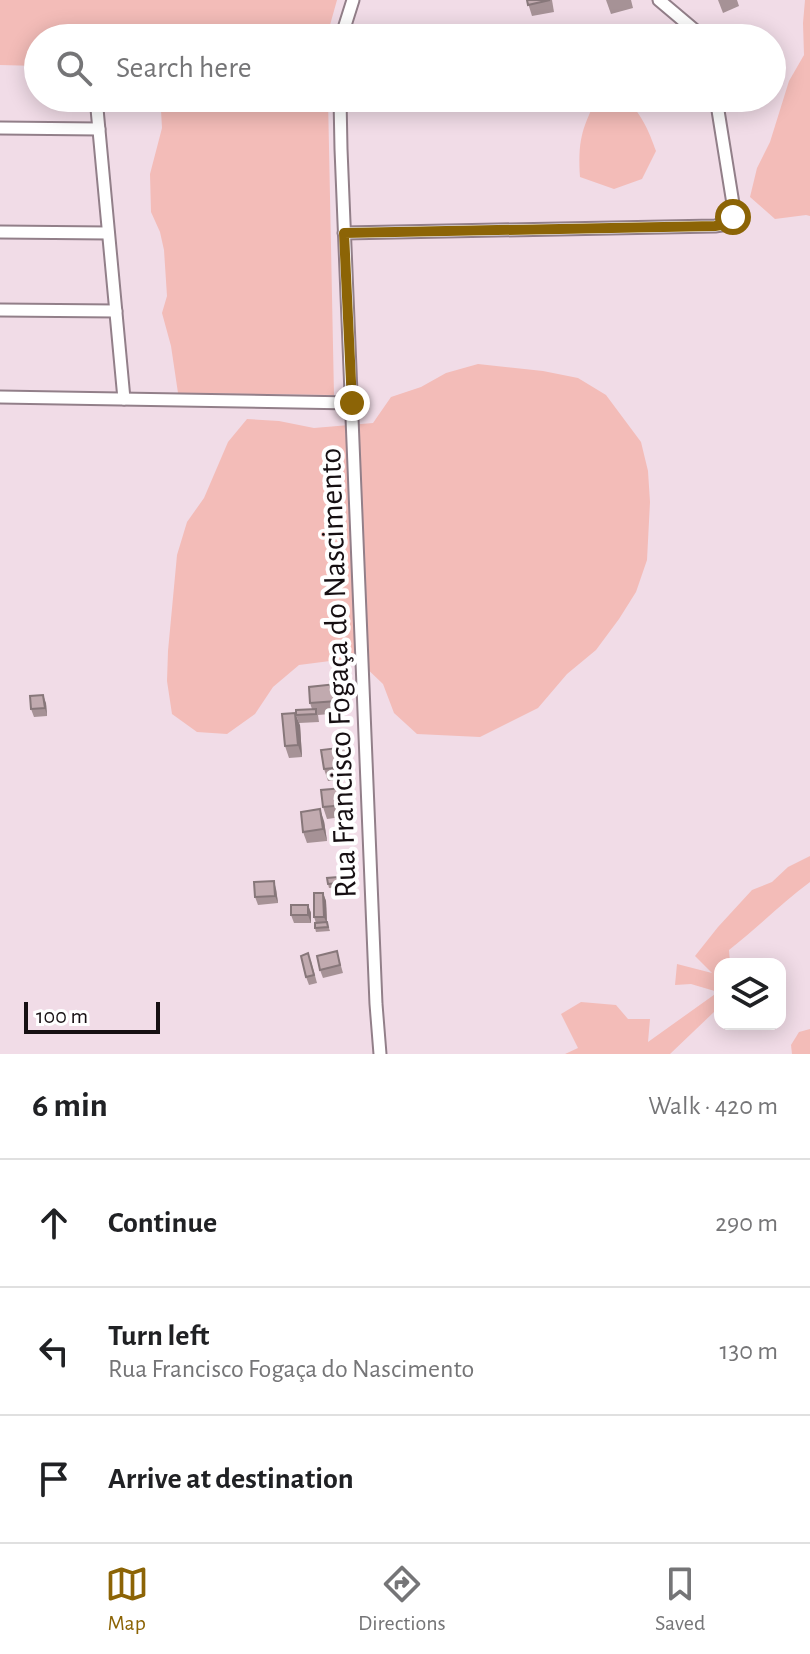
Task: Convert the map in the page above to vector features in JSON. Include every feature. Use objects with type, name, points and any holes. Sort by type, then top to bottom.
[{"type":"street","points":[[345,24],[353,0]]},
{"type":"street","points":[[659,0],[687,24]]},
{"type":"street","points":[[97,112],[124,399]]},
{"type":"street","name":"Rua Francisco Fogaça do Nascimento","points":[[340,112],[380,1054]]},
{"type":"street","points":[[344,233],[728,224],[734,210],[718,112]]},
{"type":"street","points":[[0,128],[99,129]]},
{"type":"street","points":[[0,232],[108,233]]},
{"type":"street","points":[[0,310],[116,311]]},
{"type":"street","points":[[0,397],[352,403]]},
{"type":"shaded area","points":[[0,0],[337,0],[330,24],[24,24],[24,66],[0,65]]},
{"type":"shaded area","points":[[805,0],[810,0],[810,216],[775,219],[750,197],[757,168],[770,142],[779,112],[786,112],[789,81],[804,55]]},
{"type":"shaded area","points":[[161,112],[328,112],[334,395],[178,393],[162,313],[167,296],[164,250],[151,212],[150,174],[162,128]]},
{"type":"shaded area","points":[[590,112],[637,112],[656,151],[642,179],[614,189],[580,177],[582,136]]},
{"type":"shaded area","points":[[478,364],[578,378],[606,395],[641,442],[648,471],[650,502],[647,560],[636,592],[596,650],[567,674],[538,708],[480,737],[417,734],[394,713],[383,684],[360,662],[330,661],[299,665],[273,687],[255,714],[227,734],[197,732],[172,714],[167,681],[177,555],[187,522],[204,498],[228,442],[247,419],[314,428],[373,423],[391,397],[421,387],[446,373]]},
{"type":"shaded area","points":[[810,856],[810,882],[729,950],[730,958],[714,958],[714,991],[691,984],[675,985],[677,964],[712,973],[695,956],[752,890],[772,882],[788,867]]},
{"type":"shaded area","points":[[714,995],[714,1012],[670,1054],[565,1054],[578,1048],[561,1014],[581,1002],[616,1005],[628,1019],[650,1019],[648,1042]]},
{"type":"shaded area","points":[[810,1029],[810,1054],[792,1054],[791,1045],[799,1032]]},
{"type":"building","points":[[527,0],[550,0],[528,5]]},
{"type":"building","points":[[336,684],[337,701],[310,703],[309,687]]},
{"type":"building","points":[[43,695],[45,708],[31,709],[30,696]]},
{"type":"building","points":[[316,709],[316,714],[296,715],[296,710]]},
{"type":"building","points":[[295,713],[298,745],[285,746],[282,714]]},
{"type":"building","points":[[346,747],[347,759],[343,759],[343,767],[324,769],[321,750]]},
{"type":"building","points":[[343,788],[345,805],[323,807],[321,790]]},
{"type":"building","points":[[320,809],[323,829],[303,832],[301,812]]},
{"type":"building","points":[[338,877],[338,883],[328,884],[327,878]]},
{"type":"building","points":[[274,881],[275,896],[255,897],[254,882]]},
{"type":"building","points":[[314,893],[323,893],[324,917],[314,917]]},
{"type":"building","points":[[291,905],[308,905],[308,915],[291,915]]},
{"type":"building","points":[[327,922],[328,927],[315,928],[315,923]]},
{"type":"building","points":[[337,951],[340,965],[320,970],[317,956]]},
{"type":"building","points":[[308,953],[314,975],[306,977],[301,956]]},
{"type":"route","points":[[352,403],[344,233],[715,226],[728,224],[733,217]]}]
